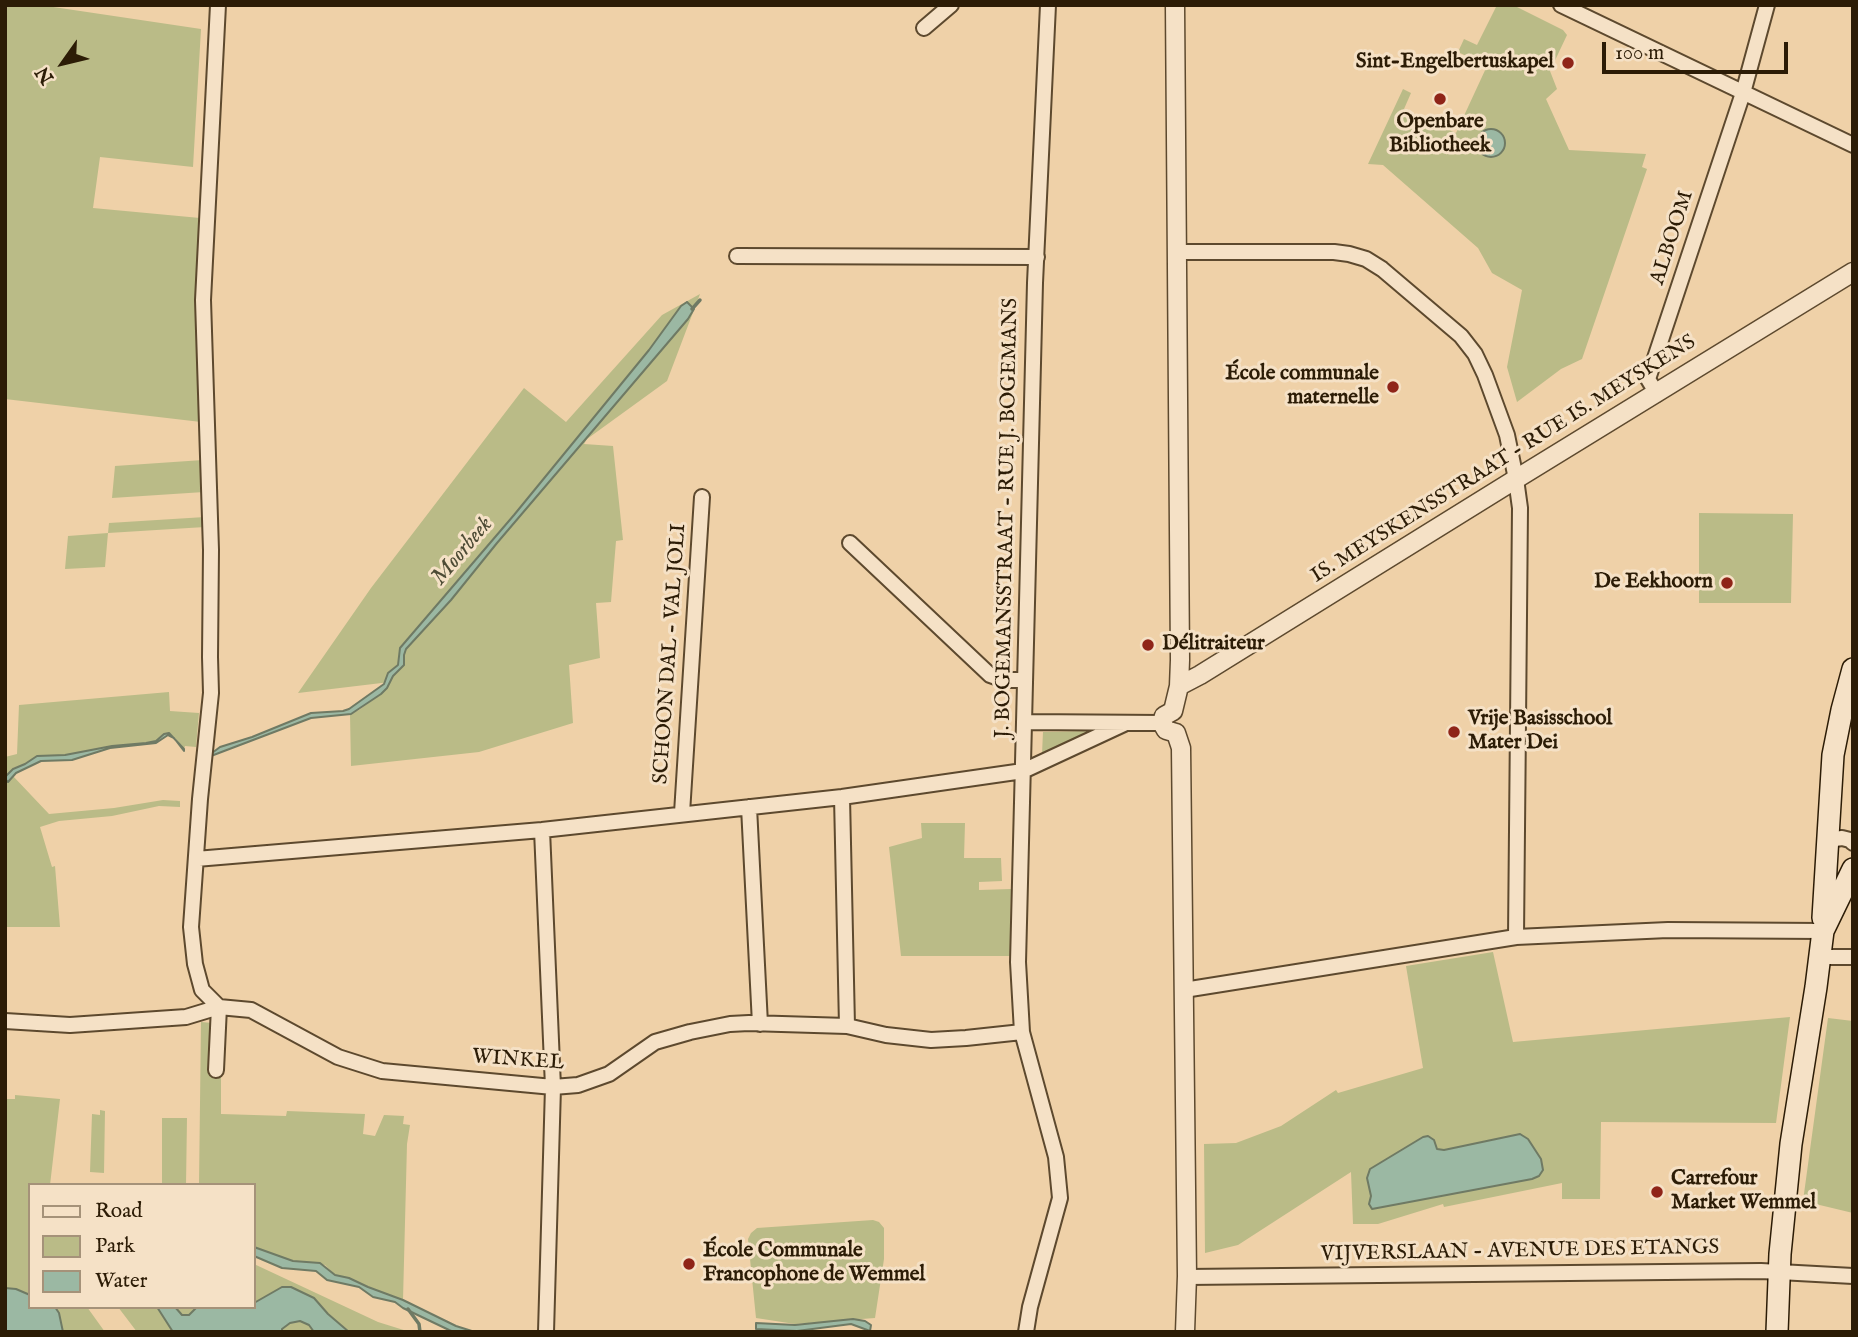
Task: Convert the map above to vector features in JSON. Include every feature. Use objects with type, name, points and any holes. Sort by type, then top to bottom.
[{"type":"main road","points":[[1777,1332],[1791,1144],[1823,931],[1833,755],[1853,668]]},
{"type":"main road","points":[[1823,931],[1851,871]]},
{"type":"street","points":[[216,1070],[219,1007],[202,990],[195,964],[191,927],[211,693],[211,550],[203,300],[218,5]]},
{"type":"street","points":[[924,28],[951,5]]},
{"type":"street","name":"J. BOGEMANSSTRAAT - RUE J. BOGEMANS","points":[[1026,1332],[1030,1307],[1060,1198],[1056,1157],[1022,1032],[1018,962],[1035,283],[1048,5]]},
{"type":"street","points":[[1175,5],[1180,686],[1171,722],[1181,748],[1187,1277],[1185,1332]]},
{"type":"street","points":[[1561,5],[1853,145]]},
{"type":"street","name":"ALBOOM","points":[[1657,394],[1648,379],[1743,93],[1767,5]]},
{"type":"street","points":[[1177,253],[1349,254],[1373,263],[1461,335],[1475,354],[1496,401],[1507,435],[1520,508],[1516,937]]},
{"type":"street","points":[[737,256],[1037,257]]},
{"type":"street","name":"IS. MEYSKENSSTRAAT - RUE IS. MEYSKENS","points":[[1180,686],[1853,272]]},
{"type":"street","name":"SCHOON DAL - VAL JOLI","points":[[682,813],[702,497]]},
{"type":"street","points":[[850,543],[990,675],[1003,680],[1024,680]]},
{"type":"street","points":[[1024,722],[1171,722]]},
{"type":"street","points":[[196,859],[542,830],[842,797],[1023,771],[1124,724]]},
{"type":"street","points":[[842,797],[848,1026]]},
{"type":"street","points":[[749,807],[760,1024]]},
{"type":"street","points":[[542,830],[553,1087],[547,1332]]},
{"type":"street","points":[[1827,846],[1835,839],[1842,838],[1853,843]]},
{"type":"street","points":[[1827,873],[1837,879],[1851,871]]},
{"type":"street","points":[[1184,990],[1516,937],[1668,930],[1823,931]]},
{"type":"street","points":[[1819,957],[1853,957]]},
{"type":"street","points":[[5,1021],[70,1025],[186,1017],[219,1007]]},
{"type":"street","name":"WINKEL","points":[[219,1007],[251,1010],[338,1057],[382,1071],[553,1087],[578,1085],[609,1074],[655,1042],[730,1024],[848,1026],[886,1035],[931,1040],[1022,1032]]},
{"type":"street","name":"VIJVERSLAAN - AVENUE DES ETANGS","points":[[1187,1277],[1780,1272],[1853,1276]]},
{"type":"green space","points":[[5,5],[40,5],[201,29],[193,167],[100,157],[93,208],[200,218],[197,267],[197,392],[201,422],[5,399]]},
{"type":"green space","points":[[1497,5],[1513,5],[1563,30],[1567,35],[1550,71],[1557,89],[1546,99],[1569,150],[1646,154],[1642,167],[1647,169],[1582,359],[1561,369],[1517,402],[1507,367],[1522,290],[1492,273],[1478,248],[1383,165],[1368,164],[1403,89],[1411,93],[1404,109],[1456,133],[1487,66],[1458,52],[1464,39],[1477,45]]},
{"type":"green space","points":[[700,294],[667,381],[587,439],[584,444],[613,446],[623,540],[616,541],[611,602],[596,603],[600,658],[569,665],[573,723],[479,752],[351,766],[350,714],[381,694],[390,682],[298,693],[371,588],[524,388],[566,422],[662,315]]},
{"type":"green space","points":[[203,460],[204,492],[112,498],[115,466]]},
{"type":"green space","points":[[1699,513],[1793,514],[1791,603],[1699,603]]},
{"type":"green space","points":[[205,517],[205,527],[108,533],[109,523]]},
{"type":"green space","points":[[108,533],[105,567],[65,569],[68,536]]},
{"type":"green space","points":[[169,692],[170,711],[199,713],[196,747],[185,746],[184,749],[175,738],[166,733],[156,741],[146,743],[110,746],[65,755],[40,755],[13,768],[16,773],[13,776],[49,814],[163,800],[180,801],[180,807],[159,806],[112,816],[59,821],[40,827],[52,867],[55,866],[60,927],[5,927],[5,757],[17,754],[19,705]]},
{"type":"green space","points":[[1043,732],[1090,733],[1046,756],[1042,754]]},
{"type":"green space","points":[[921,823],[965,823],[964,858],[1001,858],[1002,881],[979,882],[979,890],[1011,889],[1010,956],[901,956],[889,847],[922,838]]},
{"type":"green space","points":[[1493,952],[1513,1042],[1790,1017],[1776,1123],[1601,1122],[1600,1199],[1562,1199],[1562,1183],[1444,1207],[1443,1204],[1378,1224],[1353,1224],[1351,1172],[1238,1245],[1205,1253],[1204,1144],[1236,1143],[1281,1126],[1336,1090],[1338,1093],[1423,1068],[1406,966]]},
{"type":"green space","points":[[1828,1018],[1853,1021],[1853,1213],[1803,1201]]},
{"type":"green space","points":[[201,1022],[213,1023],[221,1070],[221,1114],[286,1116],[287,1111],[365,1114],[363,1134],[375,1136],[384,1115],[404,1116],[403,1124],[410,1125],[407,1144],[403,1300],[335,1275],[325,1265],[293,1261],[256,1248],[256,1183],[199,1183]]},
{"type":"green space","points":[[15,1095],[60,1099],[50,1183],[28,1183],[28,1294],[5,1288],[5,1099],[15,1099]]},
{"type":"green space","points":[[100,1110],[105,1111],[104,1173],[90,1172],[92,1114],[100,1115]]},
{"type":"green space","points":[[162,1118],[187,1118],[186,1183],[162,1183]]},
{"type":"green space","points":[[873,1220],[884,1228],[884,1259],[875,1318],[795,1324],[756,1318],[748,1239],[751,1233],[757,1228]]},
{"type":"green space","points":[[256,1265],[378,1322],[410,1332],[137,1332],[120,1309],[256,1309]]},
{"type":"green space","points":[[56,1309],[88,1309],[105,1332],[63,1332]]},
{"type":"water","points":[[1491,129],[1501,133],[1505,143],[1501,153],[1491,157],[1481,153],[1477,143],[1481,133]]},
{"type":"water","points":[[687,302],[694,309],[688,319],[451,600],[406,649],[404,665],[381,694],[351,714],[311,718],[211,756],[220,747],[311,713],[349,709],[384,684],[388,673],[398,665],[400,648],[514,515],[649,350],[681,306]]},
{"type":"water","points":[[169,733],[173,738],[168,735],[156,743],[110,748],[72,760],[41,761],[16,773],[8,782],[5,779],[13,769],[37,756],[65,755],[112,746],[146,743],[156,741]]},
{"type":"water","points":[[1520,1134],[1528,1139],[1541,1159],[1543,1170],[1539,1176],[1372,1209],[1369,1204],[1371,1196],[1367,1178],[1370,1169],[1423,1137],[1428,1136],[1434,1140],[1437,1149],[1444,1150]]},
{"type":"water","points":[[256,1248],[293,1261],[320,1263],[335,1275],[349,1278],[475,1332],[454,1332],[395,1302],[373,1297],[359,1287],[327,1280],[316,1271],[282,1268],[256,1257]]},
{"type":"water","points":[[282,1287],[291,1287],[314,1298],[349,1332],[314,1332],[309,1325],[300,1321],[290,1323],[282,1332],[173,1332],[158,1309],[177,1309],[182,1315],[189,1315],[195,1309],[256,1309],[256,1302]]},
{"type":"water","points":[[5,1288],[28,1294],[28,1309],[56,1309],[63,1332],[5,1332]]},
{"type":"water","points":[[853,1319],[871,1325],[870,1331],[851,1324],[797,1331],[756,1329],[756,1323],[795,1325]]},
{"type":"waterway","name":"Moorbeek","points":[[692,309],[700,300]]},
{"type":"waterway","points":[[408,1309],[419,1324],[420,1332]]},
{"type":"place","name":"Sint-Engelbertuskapel","points":[[1568,63]]},
{"type":"place","name":"Openbare Bibliotheek","points":[[1440,99]]},
{"type":"place","name":"École communale maternelle","points":[[1393,387]]},
{"type":"place","name":"De Eekhoorn","points":[[1727,583]]},
{"type":"place","name":"Délitraiteur","points":[[1148,645]]},
{"type":"place","name":"Vrije Basisschool Mater Dei","points":[[1454,732]]},
{"type":"place","name":"Carrefour Market Wemmel","points":[[1657,1192]]},
{"type":"place","name":"École Communale Francophone de Wemmel","points":[[689,1264]]}]
